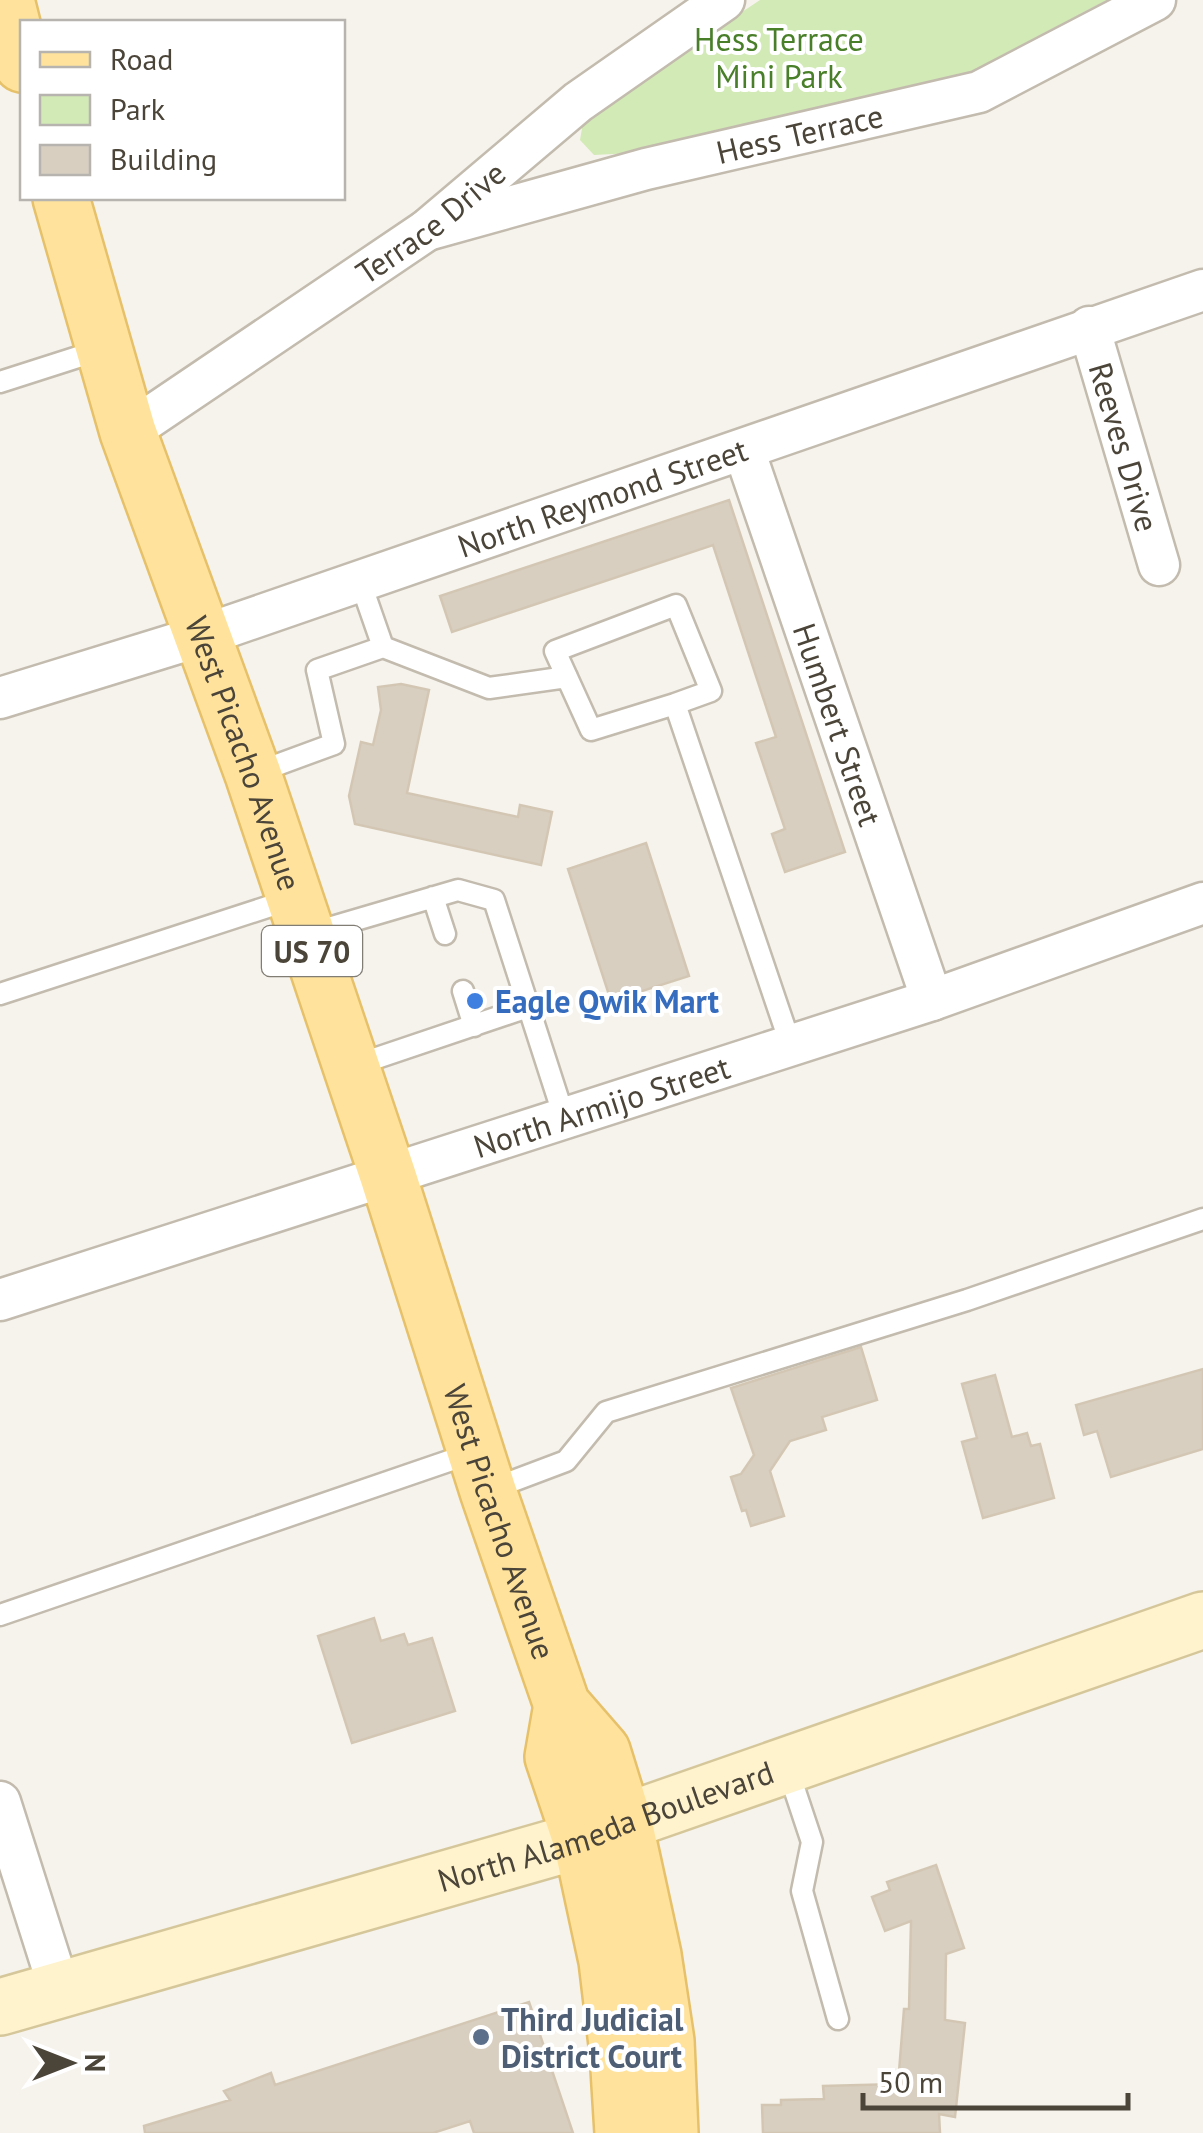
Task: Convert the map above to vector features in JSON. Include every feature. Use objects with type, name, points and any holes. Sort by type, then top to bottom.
[{"type":"main road","points":[[6,0],[20,56]]},
{"type":"main road","name":"West Picacho Avenue","points":[[62,200],[128,432],[253,774],[562,1706],[553,1757],[602,1831],[653,1955],[666,2042],[670,2133]]},
{"type":"main road","name":"West Picacho Avenue","points":[[602,1831],[607,1961],[623,2133]]},
{"type":"street","name":"Terrace Drive","points":[[128,432],[428,230],[578,102],[724,0]]},
{"type":"street","name":"Hess Terrace","points":[[428,230],[646,169],[979,92],[1155,0]]},
{"type":"street","name":"North Reymond Street","points":[[0,698],[204,635],[1203,290]]},
{"type":"street","name":"Reeves Drive","points":[[1089,327],[1159,566]]},
{"type":"street","name":"Humbert Street","points":[[744,450],[932,1000]]},
{"type":"street","name":"North Armijo Street","points":[[0,1300],[932,1000],[1203,904]]},
{"type":"street","name":"North Alameda Boulevard","points":[[0,2007],[602,1831],[1203,1620]]},
{"type":"street","points":[[0,1802],[59,1988]]},
{"type":"lane","points":[[0,382],[104,349]]},
{"type":"lane","points":[[360,582],[382,647]]},
{"type":"lane","points":[[676,605],[711,691],[675,704],[591,730],[555,650],[676,605]]},
{"type":"lane","points":[[253,774],[334,744],[316,670],[382,647],[489,688],[566,677]]},
{"type":"lane","points":[[675,704],[791,1046]]},
{"type":"lane","points":[[0,994],[300,916],[458,890],[494,900],[565,1120]]},
{"type":"lane","points":[[433,896],[444,934]]},
{"type":"lane","points":[[463,991],[474,1026]]},
{"type":"lane","points":[[351,1066],[528,1007]]},
{"type":"lane","points":[[0,1615],[481,1471],[566,1461],[606,1412],[967,1300],[1203,1220]]},
{"type":"lane","points":[[786,1766],[812,1842],[802,1891],[838,2020]]},
{"type":"green space","name":"Hess Terrace Mini Park","points":[[760,0],[1107,0],[968,73],[632,153],[594,155],[580,140],[584,117]]},
{"type":"building","points":[[729,500],[845,852],[785,872],[772,834],[785,829],[756,743],[776,737],[713,545],[452,632],[440,596]]},
{"type":"building","points":[[401,684],[429,690],[407,793],[518,817],[520,805],[552,812],[541,865],[355,824],[349,796],[361,742],[373,745],[381,710],[378,687]]},
{"type":"building","points":[[646,843],[689,976],[611,1001],[568,869]]},
{"type":"building","points":[[861,1347],[877,1400],[822,1417],[826,1430],[790,1441],[770,1471],[784,1516],[751,1526],[731,1477],[741,1474],[754,1455],[731,1388]]},
{"type":"building","points":[[1203,1369],[1203,1449],[1111,1477],[1097,1431],[1084,1435],[1076,1405]]},
{"type":"building","points":[[995,1375],[1012,1437],[1027,1433],[1031,1446],[1040,1444],[1054,1498],[983,1518],[962,1442],[977,1438],[962,1384]]},
{"type":"building","points":[[374,1618],[381,1641],[404,1634],[408,1645],[432,1638],[455,1711],[352,1743],[318,1636]]},
{"type":"building","points":[[936,1865],[964,1948],[946,1954],[945,2020],[965,2023],[955,2117],[939,2114],[940,2133],[763,2133],[762,2105],[781,2105],[781,2100],[824,2099],[823,2086],[898,2084],[904,2009],[909,2009],[911,1921],[885,1931],[872,1897],[890,1890],[887,1882]]},
{"type":"building","name":"Third Judicial District Court","points":[[529,2002],[573,2133],[474,2133],[470,2121],[433,2133],[145,2133],[144,2126],[230,2100],[224,2091],[271,2073],[275,2085]]},
{"type":"place","name":"Eagle Qwik Mart","points":[[475,1001]]},
{"type":"place","name":"Third Judicial District Court","points":[[481,2037]]}]
